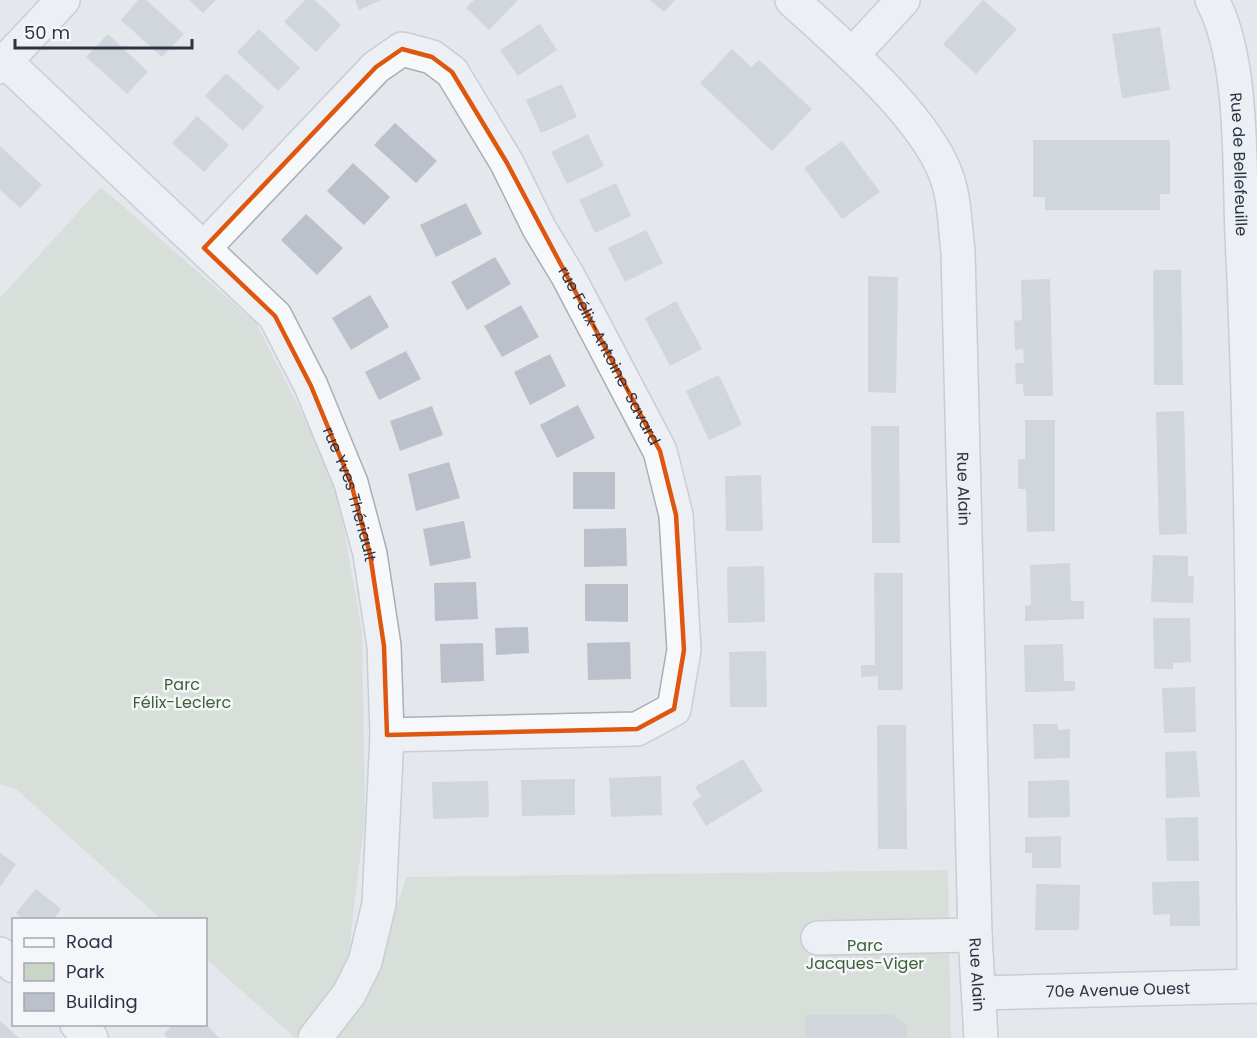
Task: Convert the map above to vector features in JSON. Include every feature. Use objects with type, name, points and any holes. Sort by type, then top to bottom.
[{"type":"street","points":[[3,64],[63,0]]},
{"type":"street","name":"Rue Alain","points":[[792,0],[852,55],[916,125],[946,175],[954,214],[958,252],[975,935],[981,1038]]},
{"type":"street","points":[[852,55],[903,0]]},
{"type":"street","name":"Rue de Bellefeuille","points":[[1212,0],[1229,48],[1252,329],[1255,986]]},
{"type":"street","name":"rue Félix-Antoine-Savard","points":[[204,248],[376,67],[402,49],[432,57],[452,72],[507,163],[538,228],[568,276],[660,451],[676,515],[684,650],[674,709],[638,729],[387,735]]},
{"type":"street","name":"rue Yves Thériault","points":[[3,64],[275,316],[311,386],[347,473],[370,555],[384,646],[387,735],[379,904],[365,962],[349,994],[315,1038]]},
{"type":"street","points":[[818,939],[975,935]]},
{"type":"street","points":[[0,954],[12,964]]},
{"type":"street","name":"70e Avenue Ouest","points":[[980,993],[1255,986]]},
{"type":"street","points":[[79,1026],[92,1038]]},
{"type":"highlighted area","points":[[402,49],[432,57],[452,72],[507,163],[660,451],[676,515],[684,650],[674,709],[637,729],[387,735],[384,646],[370,554],[351,483],[311,386],[275,316],[204,248],[376,67]]},
{"type":"green space","name":"Parc Félix-Leclerc","points":[[101,187],[256,323],[335,478],[362,631],[365,816],[347,966],[295,1038],[207,960],[207,918],[160,918],[17,790],[0,784],[0,298]]},
{"type":"green space","name":"Parc Jacques-Viger","points":[[948,870],[951,1038],[337,1038],[370,991],[406,877]]},
{"type":"building","points":[[138,0],[146,0],[184,34],[162,57],[121,20]]},
{"type":"building","points":[[189,0],[216,0],[203,13]]},
{"type":"building","points":[[305,0],[315,0],[341,25],[316,52],[284,22]]},
{"type":"building","points":[[355,0],[381,0],[359,10]]},
{"type":"building","points":[[474,0],[518,0],[489,30],[466,8]]},
{"type":"building","points":[[650,0],[675,0],[664,12]]},
{"type":"building","points":[[983,0],[1017,29],[976,74],[943,44]]},
{"type":"building","points":[[540,24],[557,50],[518,76],[500,50]]},
{"type":"building","points":[[1160,27],[1170,90],[1122,98],[1112,34]]},
{"type":"building","points":[[259,29],[300,68],[278,91],[237,52]]},
{"type":"building","points":[[108,34],[148,72],[127,94],[86,57]]},
{"type":"building","points":[[732,49],[751,67],[759,60],[812,109],[772,151],[700,83]]},
{"type":"building","points":[[226,73],[264,107],[243,131],[205,96]]},
{"type":"building","points":[[562,84],[577,117],[541,133],[526,100]]},
{"type":"building","points":[[197,116],[229,145],[204,172],[172,143]]},
{"type":"building","points":[[395,123],[437,161],[416,183],[374,145]]},
{"type":"building","points":[[588,134],[604,166],[567,184],[551,152]]},
{"type":"building","points":[[1033,140],[1170,140],[1170,194],[1160,194],[1160,210],[1045,210],[1045,197],[1033,197]]},
{"type":"building","points":[[842,141],[880,192],[842,219],[804,168]]},
{"type":"building","points":[[0,146],[42,185],[20,208],[0,190]]},
{"type":"building","points":[[353,163],[390,197],[364,225],[327,191]]},
{"type":"building","points":[[616,183],[631,216],[595,233],[579,200]]},
{"type":"building","points":[[466,203],[482,234],[436,257],[420,225]]},
{"type":"building","points":[[306,214],[343,248],[317,275],[281,240]]},
{"type":"building","points":[[646,230],[663,263],[625,282],[608,248]]},
{"type":"building","points":[[495,257],[511,284],[467,310],[451,282]]},
{"type":"building","points":[[1153,270],[1181,270],[1183,385],[1154,385]]},
{"type":"building","points":[[868,276],[898,277],[896,393],[868,392]]},
{"type":"building","points":[[1050,279],[1053,396],[1024,396],[1023,384],[1016,384],[1015,363],[1024,363],[1023,349],[1015,350],[1014,321],[1022,320],[1021,280]]},
{"type":"building","points":[[370,295],[389,327],[351,350],[332,318]]},
{"type":"building","points":[[676,301],[702,349],[670,366],[645,318]]},
{"type":"building","points":[[521,305],[539,337],[502,357],[484,326]]},
{"type":"building","points":[[406,351],[421,379],[379,400],[365,372]]},
{"type":"building","points":[[550,354],[566,386],[530,405],[514,372]]},
{"type":"building","points":[[719,375],[742,425],[709,440],[686,391]]},
{"type":"building","points":[[578,405],[595,438],[557,458],[540,425]]},
{"type":"building","points":[[432,406],[443,435],[400,451],[390,421]]},
{"type":"building","points":[[1184,411],[1187,534],[1159,535],[1156,412]]},
{"type":"building","points":[[1025,420],[1055,420],[1055,531],[1027,532],[1026,489],[1018,489],[1018,459],[1025,459]]},
{"type":"building","points":[[871,426],[899,426],[900,543],[872,543]]},
{"type":"building","points":[[449,462],[460,498],[416,511],[408,474]]},
{"type":"building","points":[[573,472],[615,472],[615,509],[573,509]]},
{"type":"building","points":[[761,475],[763,531],[726,531],[725,476]]},
{"type":"building","points":[[464,521],[471,558],[430,566],[423,529]]},
{"type":"building","points":[[626,528],[627,566],[584,567],[584,529]]},
{"type":"building","points":[[1153,555],[1188,556],[1188,576],[1194,576],[1193,603],[1151,602]]},
{"type":"building","points":[[1070,563],[1071,601],[1084,601],[1084,619],[1025,621],[1025,606],[1031,605],[1030,565]]},
{"type":"building","points":[[764,566],[765,622],[728,623],[727,567]]},
{"type":"building","points":[[874,573],[903,573],[903,690],[878,690],[878,676],[861,677],[861,665],[875,665]]},
{"type":"building","points":[[476,582],[478,619],[435,621],[434,583]]},
{"type":"building","points":[[585,584],[628,584],[628,622],[585,621]]},
{"type":"building","points":[[1153,618],[1190,618],[1191,662],[1173,663],[1173,669],[1154,669]]},
{"type":"building","points":[[528,627],[529,653],[496,655],[495,628]]},
{"type":"building","points":[[630,642],[631,679],[588,680],[587,643]]},
{"type":"building","points":[[483,643],[484,681],[441,683],[440,644]]},
{"type":"building","points":[[1063,644],[1064,681],[1075,681],[1075,691],[1025,692],[1024,645]]},
{"type":"building","points":[[766,651],[767,707],[730,707],[729,652]]},
{"type":"building","points":[[1195,687],[1196,732],[1164,733],[1162,688]]},
{"type":"building","points":[[1033,724],[1058,724],[1058,730],[1070,729],[1070,758],[1034,759]]},
{"type":"building","points":[[877,725],[906,725],[907,849],[878,849]]},
{"type":"building","points":[[1196,751],[1200,797],[1166,798],[1165,752]]},
{"type":"building","points":[[743,759],[763,791],[706,826],[692,803],[701,796],[695,787]]},
{"type":"building","points":[[661,776],[662,815],[611,817],[609,778]]},
{"type":"building","points":[[575,779],[575,815],[522,816],[521,780]]},
{"type":"building","points":[[1069,780],[1070,817],[1028,818],[1028,781]]},
{"type":"building","points":[[488,781],[489,817],[433,819],[432,782]]},
{"type":"building","points":[[1198,817],[1199,861],[1167,861],[1165,818]]},
{"type":"building","points":[[1061,836],[1061,868],[1032,868],[1032,853],[1025,853],[1025,837]]},
{"type":"building","points":[[0,853],[16,864],[0,887]]},
{"type":"building","points":[[1199,881],[1200,926],[1170,926],[1170,914],[1153,915],[1152,882]]},
{"type":"building","points":[[1036,884],[1080,885],[1079,930],[1035,930]]},
{"type":"building","points":[[36,889],[61,909],[54,918],[22,918],[16,913]]},
{"type":"building","points":[[893,1014],[907,1026],[907,1038],[806,1038],[805,1015]]},
{"type":"building","points":[[0,1021],[19,1038],[0,1038]]},
{"type":"building","points":[[207,1025],[219,1038],[167,1038],[164,1034],[172,1026]]}]
